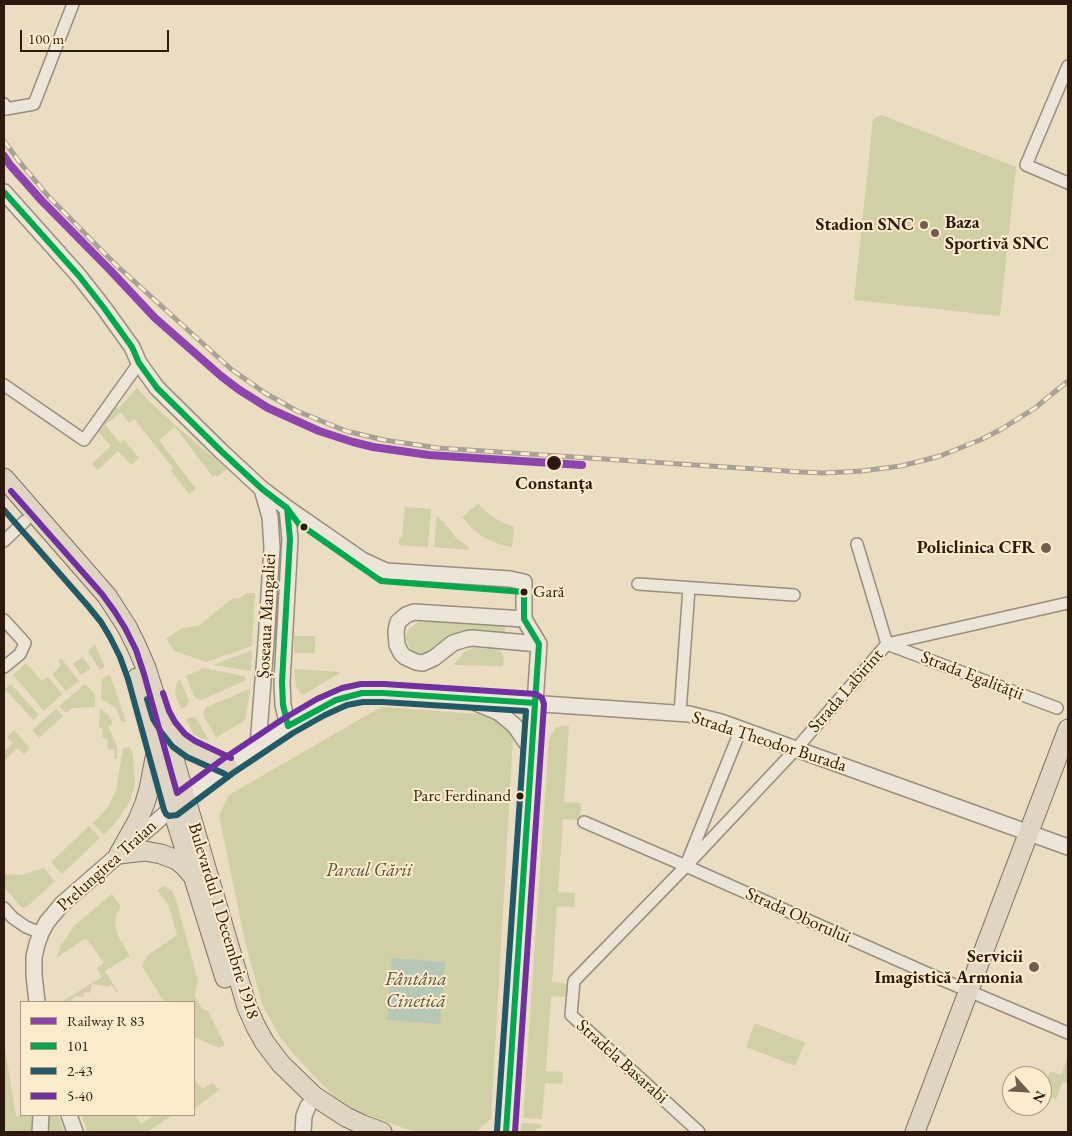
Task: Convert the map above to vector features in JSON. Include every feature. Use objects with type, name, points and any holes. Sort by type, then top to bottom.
[{"type":"main road","points":[[4,478],[86,572],[117,610],[127,627],[146,668],[161,715],[179,802]]},
{"type":"main road","points":[[4,497],[95,600],[118,633],[136,676],[155,750],[179,802]]},
{"type":"main road","points":[[161,715],[179,740],[191,749],[228,766]]},
{"type":"main road","points":[[915,1132],[1068,729]]},
{"type":"main road","points":[[119,854],[137,822],[145,803],[153,773],[155,750]]},
{"type":"main road","name":"Bulevardul 1 Decembrie 1918","points":[[179,802],[192,874],[241,1025],[274,1070],[308,1106],[352,1132]]},
{"type":"main road","name":"Bulevardul 1 Decembrie 1918","points":[[179,802],[244,998],[256,1027],[281,1064],[314,1096],[346,1117],[382,1132]]},
{"type":"main road","points":[[119,854],[145,851],[161,854],[177,860],[192,874]]},
{"type":"street","points":[[4,104],[6,110],[34,104],[73,4]]},
{"type":"street","points":[[1068,66],[1026,165],[1068,183]]},
{"type":"street","points":[[4,192],[79,276],[132,347],[139,363],[158,388],[220,451],[262,489],[287,508],[362,560],[386,571],[510,579],[524,582],[524,619],[539,644],[506,1132]]},
{"type":"street","points":[[4,385],[84,440],[139,363]]},
{"type":"street","name":"Șoseaua Mangaliei","points":[[258,745],[272,547],[270,517],[262,489]]},
{"type":"street","name":"Șoseaua Mangaliei","points":[[287,508],[290,539],[282,682],[283,706],[288,726]]},
{"type":"street","points":[[4,541],[25,521]]},
{"type":"street","points":[[857,544],[887,644]]},
{"type":"street","points":[[638,584],[794,595]]},
{"type":"street","points":[[680,713],[689,588]]},
{"type":"street","name":"Strada Labirint","points":[[574,981],[796,749],[887,644],[1068,604]]},
{"type":"street","points":[[524,619],[414,612],[406,615],[398,622],[396,631],[397,645],[405,657],[423,663],[434,658],[453,643],[472,638],[539,644]]},
{"type":"street","points":[[4,620],[25,643],[20,654],[4,667]]},
{"type":"street","name":"Strada Egalității","points":[[887,644],[1057,708]]},
{"type":"street","name":"Strada Theodor Burada","points":[[179,802],[258,745],[336,700],[362,693],[383,693],[680,713],[707,718],[1068,847]]},
{"type":"street","points":[[466,699],[498,712],[515,726],[532,751]]},
{"type":"street","points":[[686,866],[741,729]]},
{"type":"street","name":"Prelungirea Traian","points":[[38,1001],[34,964],[37,944],[47,922],[62,904],[179,802]]},
{"type":"street","name":"Strada Oborului","points":[[584,822],[1068,1033]]},
{"type":"street","points":[[4,908],[13,918],[26,927],[41,933]]},
{"type":"street","name":"Stradela Basarabi","points":[[574,981],[571,1015],[699,1132]]},
{"type":"street","points":[[303,1132],[304,1116],[308,1106]]},
{"type":"street","points":[[40,1132],[41,1116]]},
{"type":"street","points":[[69,1116],[75,1132]]},
{"type":"green space","name":"Baza Sportivă SNC","points":[[881,115],[1016,167],[1000,316],[854,300],[873,119]]},
{"type":"green space","points":[[137,388],[174,424],[227,469],[217,477],[215,475],[213,477],[175,427],[159,440],[196,489],[189,494],[171,471],[173,468],[134,419],[129,423],[121,412],[105,425],[120,443],[124,440],[139,458],[131,465],[118,451],[98,470],[92,464],[111,446],[96,429],[114,406],[118,409]]},
{"type":"green space","points":[[478,504],[491,516],[514,527],[512,547],[501,545],[483,537],[462,517]]},
{"type":"green space","points":[[405,507],[431,509],[428,547],[399,545],[399,538],[402,538]]},
{"type":"green space","points":[[437,515],[456,538],[469,547],[468,550],[434,547]]},
{"type":"green space","points":[[247,593],[255,593],[252,646],[206,662],[175,651],[166,639],[182,628],[198,626],[233,598],[238,599]]},
{"type":"green space","points":[[434,619],[506,623],[505,633],[460,632],[454,634],[433,651],[426,654],[411,650],[406,639],[409,629],[419,621],[432,622]]},
{"type":"green space","points":[[294,636],[315,636],[315,653],[294,653]]},
{"type":"green space","points":[[95,645],[105,667],[100,670],[88,651]]},
{"type":"green space","points":[[474,648],[500,651],[504,657],[503,666],[454,665],[464,652]]},
{"type":"green space","points":[[252,650],[251,671],[213,665]]},
{"type":"green space","points":[[82,657],[91,668],[81,675],[73,664]]},
{"type":"green space","points":[[61,658],[79,681],[66,691],[52,674],[61,666],[58,661]]},
{"type":"green space","points":[[26,663],[42,681],[48,677],[62,694],[44,711],[13,675]]},
{"type":"green space","points":[[204,668],[244,676],[246,680],[202,700],[195,698],[186,676]]},
{"type":"green space","points":[[294,669],[341,672],[305,694],[301,694],[296,686]]},
{"type":"green space","points":[[110,675],[126,721],[122,723],[116,708],[101,699],[102,678]]},
{"type":"green space","points":[[180,679],[189,701],[187,706],[181,709],[175,694],[177,682]]},
{"type":"green space","points":[[11,684],[39,715],[33,720],[5,689]]},
{"type":"green space","points":[[85,684],[95,694],[95,707],[72,708],[66,713],[59,706]]},
{"type":"green space","points":[[249,689],[245,720],[216,738],[203,714],[205,708]]},
{"type":"green space","name":"Parcul Gării","points":[[381,707],[492,715],[507,726],[513,738],[491,1119],[476,1132],[420,1132],[409,1130],[354,1110],[334,1096],[296,1057],[280,1037],[262,1004],[245,942],[219,815],[229,795]]},
{"type":"green space","points":[[56,709],[63,716],[39,738],[32,730]]},
{"type":"green space","points":[[100,709],[109,715],[113,725],[108,726],[117,747],[117,759],[114,758],[115,750],[107,749],[108,739],[102,738],[103,729],[99,728]]},
{"type":"green space","points":[[196,718],[209,740],[199,738],[193,733],[186,719]]},
{"type":"green space","points":[[569,726],[564,802],[581,803],[580,820],[563,819],[558,892],[575,893],[574,907],[557,906],[552,982],[569,984],[568,997],[551,996],[546,1071],[563,1072],[562,1084],[545,1083],[542,1119],[523,1118],[549,738],[556,728]]},
{"type":"green space","points":[[14,730],[30,748],[24,754],[18,748],[4,761],[4,752],[13,743],[7,737]]},
{"type":"green space","points":[[130,747],[133,755],[135,784],[130,801],[119,818],[104,835],[93,823],[108,807],[116,790],[123,748]]},
{"type":"green space","points":[[89,826],[100,838],[62,874],[51,862]]},
{"type":"green space","points":[[44,868],[55,881],[28,906],[23,908],[4,887],[4,875],[21,875]]},
{"type":"green space","points":[[164,886],[172,891],[176,899],[198,981],[195,996],[202,1009],[208,1011],[225,1045],[219,1048],[195,1037],[195,1001],[163,1001],[142,966],[147,956],[177,935],[168,904],[157,890]]},
{"type":"green space","points":[[112,894],[121,906],[117,913],[115,924],[118,936],[130,956],[105,971],[117,993],[112,985],[107,988],[107,986],[92,984],[90,994],[88,991],[83,994],[85,997],[75,996],[70,1001],[63,1001],[102,977],[97,968],[104,963],[86,938],[56,958],[61,945],[75,925]]},
{"type":"green space","points":[[755,1023],[805,1043],[795,1066],[746,1047]]},
{"type":"green space","points":[[4,1043],[16,1116],[58,1116],[64,1132],[4,1132]]},
{"type":"green space","points":[[1068,1057],[1068,1083],[1063,1081],[1056,1099],[1052,1097],[1052,1072],[1061,1075]]},
{"type":"green space","points":[[195,1082],[202,1089],[213,1083],[219,1090],[195,1108]]},
{"type":"green space","points":[[82,1116],[136,1116],[141,1124],[153,1116],[171,1116],[147,1132],[87,1132]]},
{"type":"green space","points":[[522,1123],[542,1124],[541,1128],[536,1129],[534,1132],[521,1131]]},
{"type":"water","name":"Fântâna Cinetică","points":[[392,958],[445,962],[440,1024],[387,1020]]},
{"type":"railway","points":[[4,141],[48,196],[115,264],[231,369],[265,393],[297,411],[346,431],[384,440],[438,448],[801,472],[862,471],[901,466],[921,461],[940,456],[980,440],[1035,408],[1068,381]]},
{"type":"transit line","points":[[4,156],[42,201],[155,318],[221,376],[268,408],[319,431],[373,447],[429,455],[582,465]]},
{"type":"transit line","name":"101","points":[[4,192],[79,276],[104,308],[132,347],[139,363],[157,388],[262,489],[287,508],[298,523],[381,581],[524,592],[524,619],[539,644],[506,1132]]},
{"type":"transit line","name":"5-40","points":[[11,491],[102,594],[125,628],[136,650],[144,674],[177,793],[223,759],[283,719],[317,699],[342,688],[361,684],[384,684],[536,694],[542,698],[544,704],[515,1132]]},
{"type":"transit line","name":"101","points":[[276,500],[287,508],[290,539],[282,682],[283,705],[288,726],[336,700],[362,693],[535,703]]},
{"type":"transit line","name":"2-43","points":[[4,510],[88,606],[110,637],[128,679],[164,810],[169,816],[177,815],[233,773],[293,733],[347,705],[363,702],[383,702],[526,711],[497,1131]]},
{"type":"transit line","name":"5-40","points":[[163,693],[169,711],[185,734],[195,741],[231,758]]},
{"type":"transit line","name":"2-43","points":[[147,699],[153,719],[173,747],[187,757],[225,774]]},
{"type":"place","name":"Stadion SNC","points":[[924,225]]},
{"type":"place","name":"Baza Sportivă SNC","points":[[935,233]]},
{"type":"place","name":"Constanța","points":[[554,463]]},
{"type":"place","name":"Policlinica CFR","points":[[1046,548]]},
{"type":"place","name":"Gară","points":[[524,592]]},
{"type":"place","name":"Parc Ferdinand","points":[[520,796]]},
{"type":"place","name":"Servicii Imagistică Armonia","points":[[1034,967]]}]
